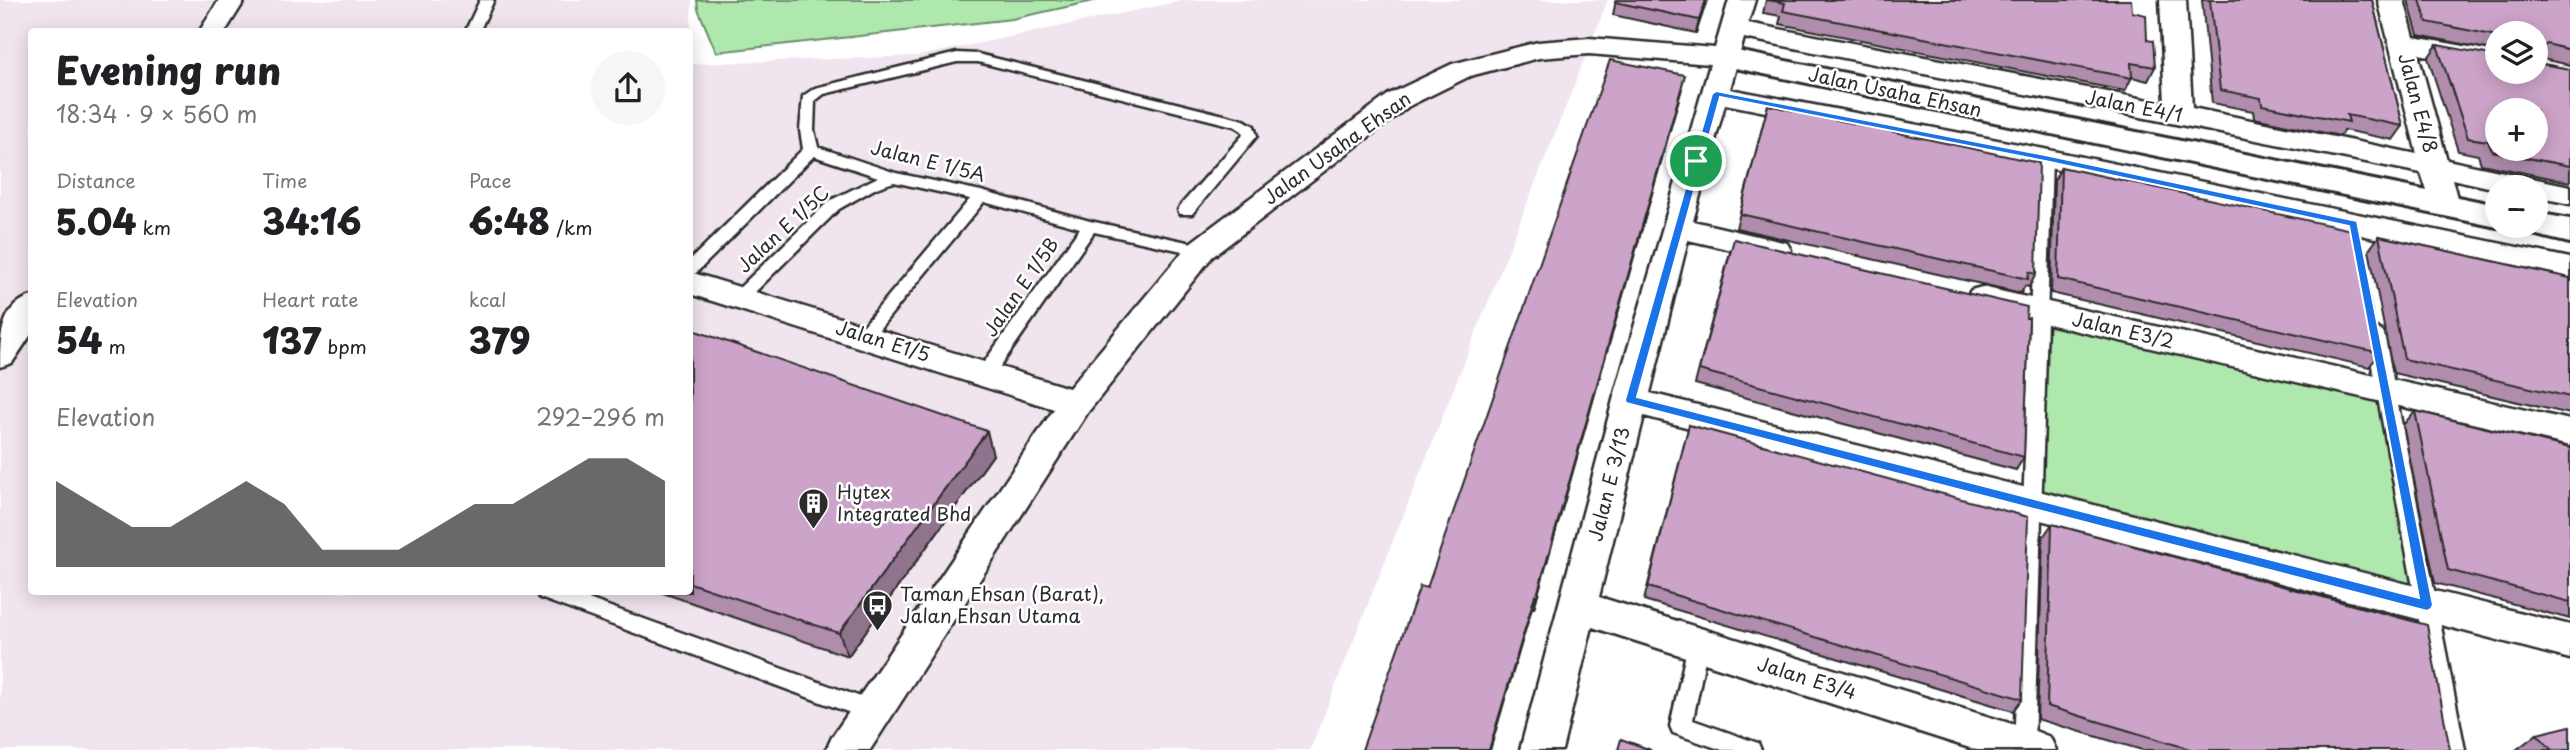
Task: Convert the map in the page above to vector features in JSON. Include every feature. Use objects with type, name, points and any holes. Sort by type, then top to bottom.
[{"type":"street","points":[[214,28],[232,0]]},
{"type":"street","name":"Jalan E 3/13","points":[[1541,750],[1676,228],[1742,0]]},
{"type":"street","name":"Jalan E4/8","points":[[2391,0],[2444,205]]},
{"type":"street","points":[[2166,1],[2179,114]]},
{"type":"street","name":"Jalan E4/1","points":[[1730,43],[2179,114],[2485,177]]},
{"type":"street","name":"Jalan Usaha Ehsan","points":[[847,750],[1076,403],[1201,250],[1399,100],[1461,70],[1538,50],[1589,46],[1674,51],[1730,43],[2485,214]]},
{"type":"street","points":[[2402,43],[2485,58]]},
{"type":"street","points":[[1716,94],[2045,158],[2356,236],[2570,269]]},
{"type":"street","name":"Jalan E4/1","points":[[2548,190],[2570,195]]},
{"type":"street","points":[[2548,226],[2570,231]]},
{"type":"street","points":[[1676,228],[1810,258]]},
{"type":"street","name":"Jalan E1/5","points":[[693,284],[865,335],[1076,403]]},
{"type":"street","name":"Jalan E3/2","points":[[1958,292],[2570,433]]},
{"type":"street","points":[[0,355],[28,313]]},
{"type":"street","points":[[1630,400],[2570,642]]},
{"type":"street","name":"Jalan E3/4","points":[[1579,607],[1698,644],[1977,741],[2029,748]]},
{"type":"lane","points":[[474,28],[487,0]]},
{"type":"lane","points":[[693,265],[811,150],[807,130],[808,99],[820,91],[955,56],[978,58],[1239,123],[1249,129],[1250,136],[1186,210]]},
{"type":"lane","name":"Jalan E 1/5A","points":[[811,150],[894,177],[981,196],[1090,226],[1201,250]]},
{"type":"lane","points":[[2029,748],[2032,503],[2045,158]]},
{"type":"lane","name":"Jalan E 1/5C","points":[[740,297],[834,205],[871,185],[894,177]]},
{"type":"lane","points":[[865,335],[981,196]]},
{"type":"lane","name":"Jalan E 1/5B","points":[[986,373],[1090,226]]},
{"type":"lane","points":[[2371,313],[2454,750]]},
{"type":"lane","points":[[555,595],[872,711]]},
{"type":"lane","points":[[1698,644],[1681,726],[1750,750]]},
{"type":"shaded area","points":[[0,0],[692,0],[691,28],[28,28],[28,595],[693,595],[693,64],[918,56],[1186,0],[1608,0],[1310,750],[0,750]]},
{"type":"green space","points":[[697,0],[1098,0],[1012,19],[716,52],[698,9]]},
{"type":"green space","points":[[2039,311],[2386,390],[2427,605],[2032,503]]},
{"type":"building","points":[[1706,0],[1699,20],[1615,2]]},
{"type":"building","points":[[1768,0],[2131,0],[2132,12],[2146,15],[2147,40],[2153,41],[2155,67],[2131,63],[2132,78],[1783,11],[1785,3]]},
{"type":"building","points":[[2210,0],[2372,0],[2403,126],[2347,115],[2349,122],[2262,105],[2261,98],[2220,90]]},
{"type":"building","points":[[2420,0],[2570,0],[2570,50],[2548,44],[2548,21],[2485,21],[2485,34],[2427,22]]},
{"type":"building","points":[[2437,45],[2485,54],[2485,84],[2548,84],[2548,65],[2570,69],[2570,166],[2544,161],[2548,161],[2548,98],[2485,98],[2485,141],[2468,138]]},
{"type":"building","points":[[1610,60],[1685,75],[1537,595],[1489,750],[1362,750],[1420,586],[1427,588]]},
{"type":"building","points":[[1768,105],[2039,163],[2036,274],[2029,272],[2028,279],[1740,214]]},
{"type":"building","points":[[2061,167],[2356,231],[2380,353],[2058,279]]},
{"type":"building","points":[[2379,236],[2570,278],[2570,397],[2404,359]]},
{"type":"building","points":[[1734,239],[2027,307],[2026,318],[2029,318],[2024,457],[1699,370]]},
{"type":"building","name":"Hytex Integrated Bhd","points":[[693,330],[987,431],[839,633],[693,584]]},
{"type":"building","points":[[2415,411],[2570,448],[2570,602],[2448,570]]},
{"type":"building","points":[[1689,425],[2028,517],[2022,699],[1648,587]]},
{"type":"building","points":[[2052,524],[2427,625],[2450,750],[2193,750],[2047,706]]},
{"type":"building","points":[[2570,726],[2570,750],[2552,750],[2537,734]]},
{"type":"building","points":[[1621,739],[1651,750],[1618,750]]},
{"type":"place","name":"Hytex Integrated Bhd","points":[[814,530]]},
{"type":"place","name":"Taman Ehsan (Barat), Jalan Ehsan Utama","points":[[877,632]]},
{"type":"route","points":[[1716,94],[2045,158],[2353,223],[2427,605],[1630,400],[1696,161],[1716,94]]}]
